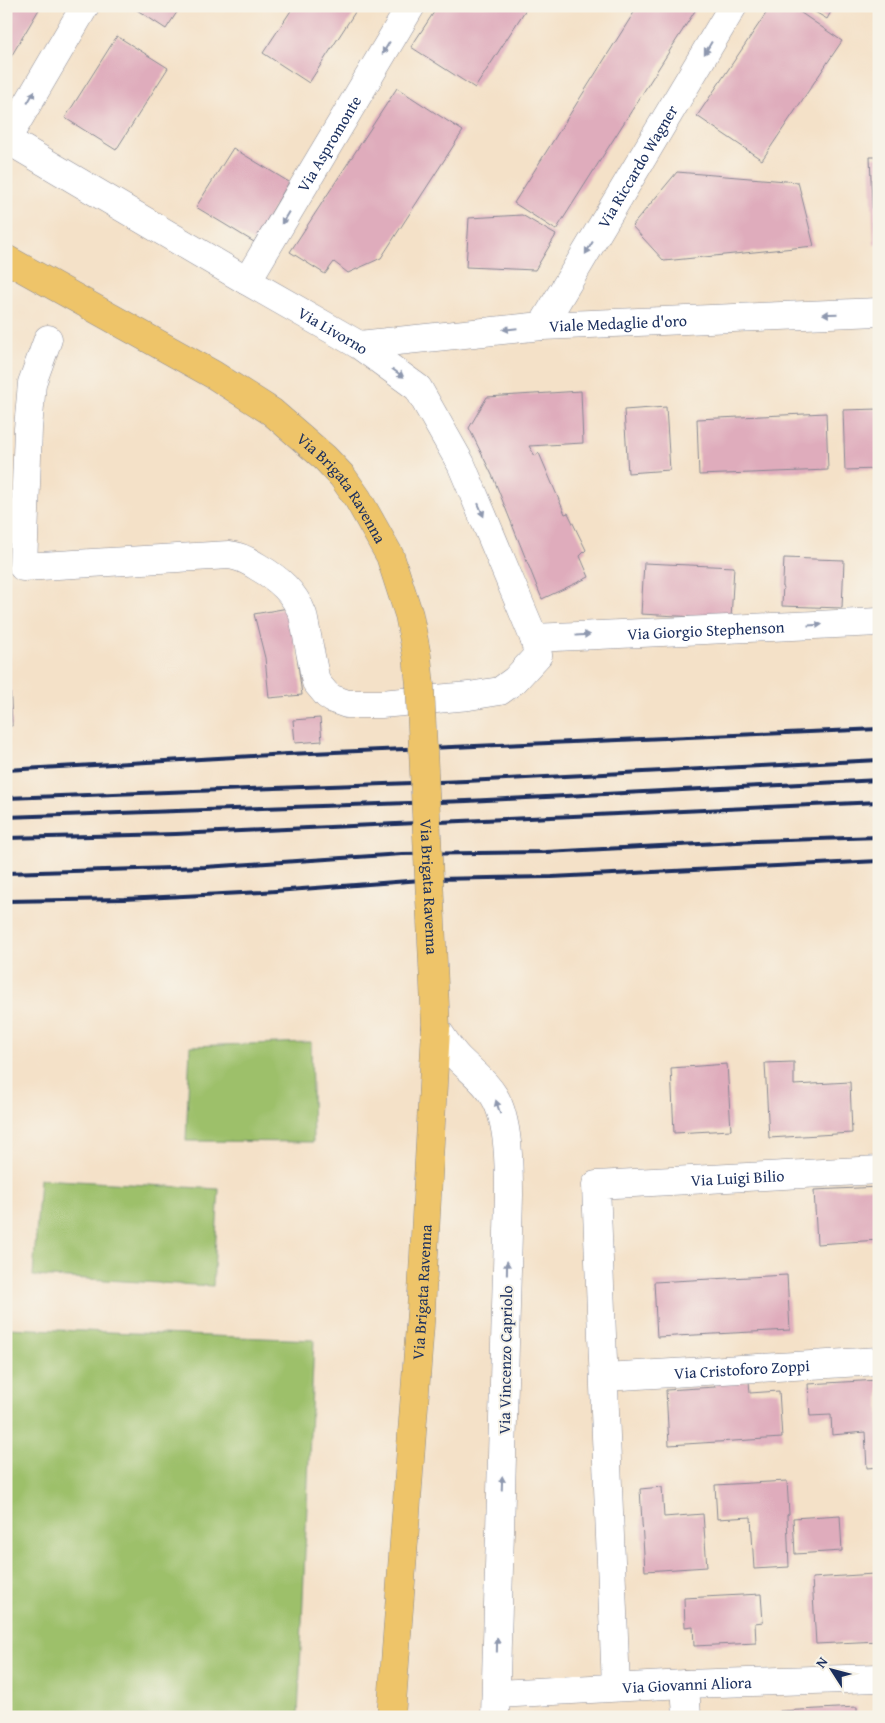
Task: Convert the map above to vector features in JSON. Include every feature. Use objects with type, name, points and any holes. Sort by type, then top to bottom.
[{"type":"main road","name":"Via Brigata Ravenna","points":[[6,259],[214,374],[272,412],[325,458],[342,476],[358,499],[390,556],[410,615],[420,684],[436,1028],[421,1311],[391,1717]]},
{"type":"street","points":[[6,139],[85,6]]},
{"type":"street","name":"Via Aspromonte","points":[[247,281],[411,6]]},
{"type":"street","name":"Via Riccardo Wagner","points":[[542,326],[733,6]]},
{"type":"street","name":"Via Livorno","points":[[6,139],[359,345],[418,388],[461,464],[534,638]]},
{"type":"street","name":"Viale Medaglie d'oro","points":[[359,345],[542,326],[879,312]]},
{"type":"street","points":[[48,339],[32,383],[15,567],[229,555],[242,558],[273,576],[288,590],[300,606],[316,682],[330,697],[347,704],[381,704],[469,696],[500,691],[515,680],[538,655],[534,638]]},
{"type":"street","name":"Via Giorgio Stephenson","points":[[534,638],[879,622]]},
{"type":"street","name":"Via Vincenzo Capriolo","points":[[436,1028],[457,1058],[494,1095],[508,1149],[509,1195],[496,1705]]},
{"type":"street","name":"Via Luigi Bilio","points":[[604,1377],[596,1185],[879,1170]]},
{"type":"street","name":"Via Cristoforo Zoppi","points":[[604,1377],[879,1361]]},
{"type":"street","points":[[604,1377],[616,1688]]},
{"type":"street","name":"Via Giovanni Aliora","points":[[496,1705],[616,1688],[879,1678]]},
{"type":"street","points":[[686,1684],[687,1717]]},
{"type":"green space","points":[[311,1042],[313,1142],[186,1141],[190,1046]]},
{"type":"green space","points":[[40,1179],[219,1189],[213,1286],[33,1276]]},
{"type":"green space","points":[[6,1328],[314,1340],[298,1717],[6,1717]]},
{"type":"building","points":[[6,6],[41,6],[6,65]]},
{"type":"building","points":[[131,6],[181,6],[166,29]]},
{"type":"building","points":[[294,6],[359,6],[309,83],[263,53]]},
{"type":"building","points":[[438,6],[528,6],[475,88],[411,47]]},
{"type":"building","points":[[638,6],[698,6],[556,230],[514,203]]},
{"type":"building","points":[[771,6],[791,6],[842,41],[762,160],[697,116]]},
{"type":"building","points":[[805,6],[834,6],[827,19]]},
{"type":"building","points":[[117,36],[168,68],[116,150],[65,118]]},
{"type":"building","points":[[397,88],[463,131],[381,258],[348,273],[334,262],[325,274],[290,252]]},
{"type":"building","points":[[233,148],[289,182],[254,242],[196,207]]},
{"type":"building","points":[[870,157],[879,157],[879,244],[874,245]]},
{"type":"building","points":[[677,172],[798,182],[814,246],[664,261],[632,226]]},
{"type":"building","points":[[522,215],[556,235],[535,270],[466,267],[469,218]]},
{"type":"building","points":[[581,391],[583,443],[529,446],[535,456],[539,453],[565,514],[568,513],[586,550],[580,556],[589,577],[542,599],[493,477],[469,428],[487,397]]},
{"type":"building","points":[[666,407],[670,470],[628,473],[624,410]]},
{"type":"building","points":[[879,409],[879,469],[845,470],[843,410]]},
{"type":"building","points":[[826,413],[828,470],[699,475],[697,419]]},
{"type":"building","points":[[784,558],[844,560],[842,608],[782,606]]},
{"type":"building","points":[[644,563],[734,567],[731,619],[641,614]]},
{"type":"building","points":[[288,608],[295,641],[302,695],[269,698],[265,658],[254,614]]},
{"type":"building","points":[[6,636],[8,636],[12,726],[6,726]]},
{"type":"building","points":[[320,718],[322,741],[295,743],[293,720]]},
{"type":"building","points":[[794,1062],[794,1085],[850,1082],[852,1133],[769,1138],[765,1063]]},
{"type":"building","points":[[727,1064],[731,1130],[674,1133],[671,1068]]},
{"type":"building","points":[[879,1187],[879,1240],[817,1244],[814,1190]]},
{"type":"building","points":[[787,1275],[790,1330],[657,1337],[654,1282]]},
{"type":"building","points":[[879,1380],[879,1467],[867,1468],[865,1432],[832,1435],[831,1415],[810,1416],[808,1384]]},
{"type":"building","points":[[749,1381],[750,1393],[779,1391],[782,1438],[669,1445],[666,1390],[715,1387],[714,1383]]},
{"type":"building","points":[[787,1481],[789,1567],[754,1569],[751,1517],[717,1519],[715,1485]]},
{"type":"building","points":[[662,1487],[664,1517],[703,1514],[707,1567],[645,1571],[640,1489]]},
{"type":"building","points":[[840,1515],[842,1551],[795,1554],[793,1518]]},
{"type":"building","points":[[874,1574],[875,1579],[879,1578],[879,1641],[816,1644],[812,1578]]},
{"type":"building","points":[[761,1594],[763,1622],[755,1623],[756,1643],[694,1646],[693,1626],[685,1627],[684,1598]]},
{"type":"building","points":[[857,1707],[857,1717],[781,1717],[780,1711]]},
{"type":"railway","points":[[6,770],[288,754],[879,729]]},
{"type":"railway","points":[[6,798],[466,781],[879,760]]},
{"type":"railway","points":[[6,817],[467,801],[879,780]]},
{"type":"railway","points":[[6,838],[176,834],[879,802]]},
{"type":"railway","points":[[6,873],[205,867],[402,854],[546,852],[756,841],[879,837]]},
{"type":"railway","points":[[6,901],[124,899],[262,892],[435,879],[552,877],[879,861]]}]
